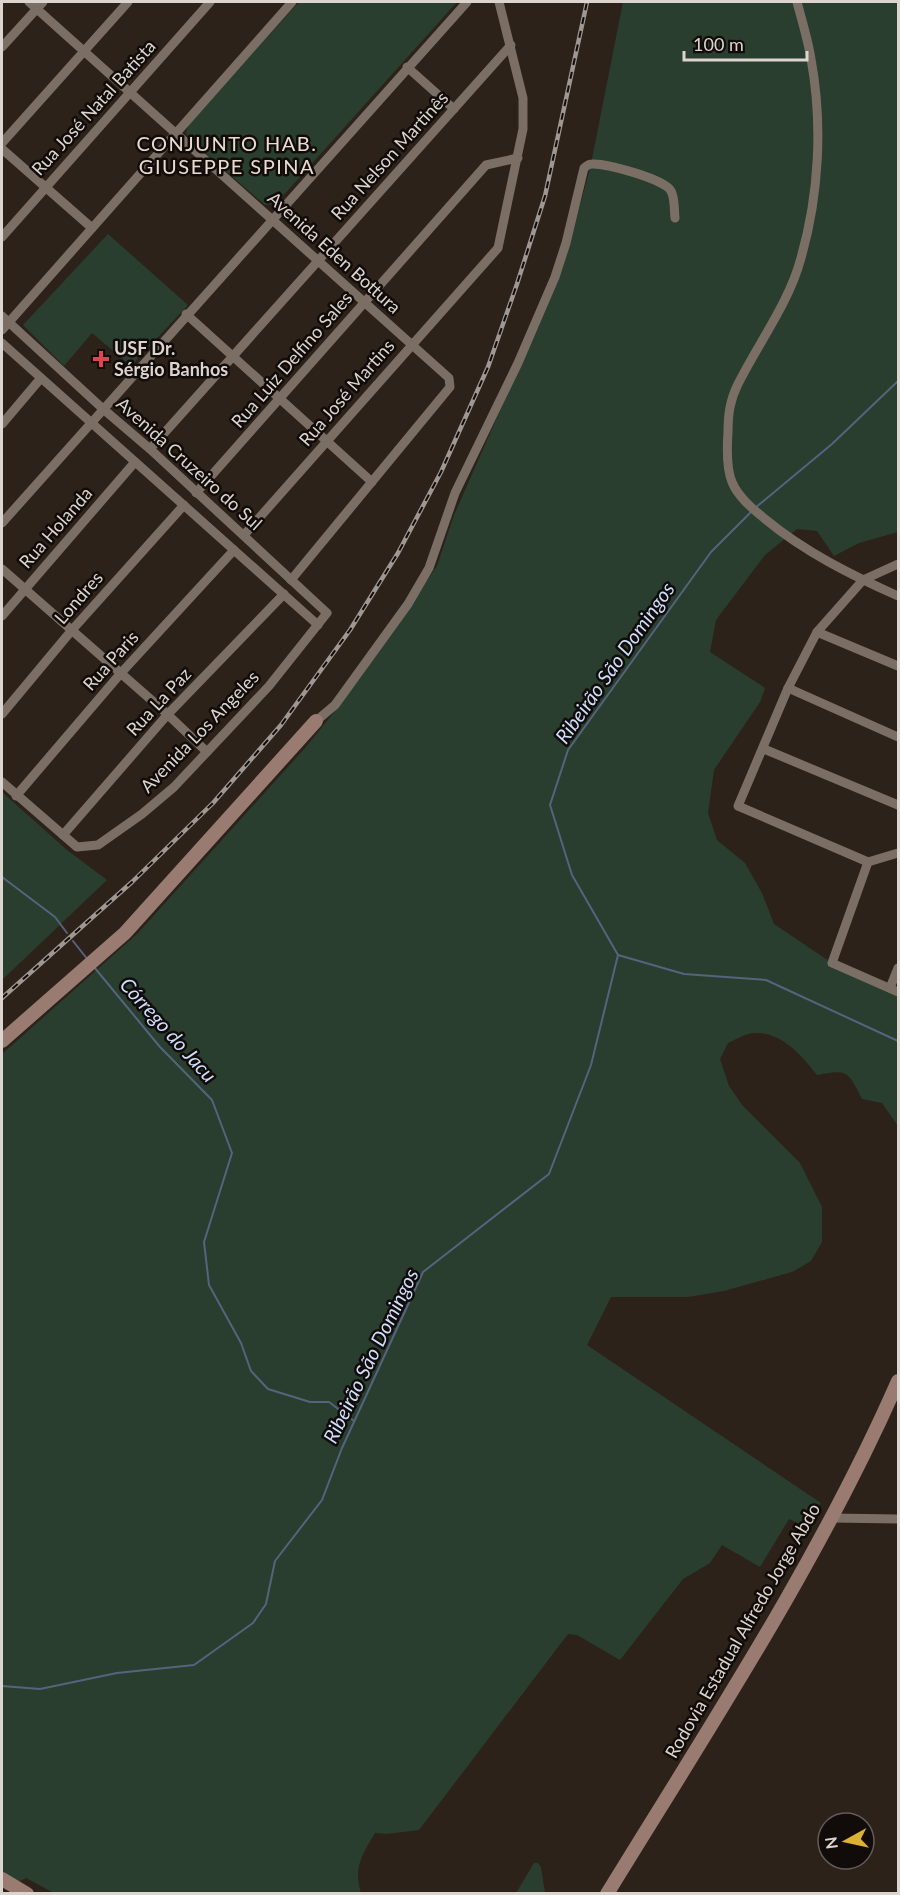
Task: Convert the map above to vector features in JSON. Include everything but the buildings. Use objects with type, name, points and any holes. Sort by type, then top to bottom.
[{"type":"main road","points":[[2,1041],[125,933],[316,721]]},
{"type":"main road","name":"Rodovia Estadual Alfredo Jorge Abdo","points":[[607,1893],[771,1627],[831,1518],[898,1381]]},
{"type":"main road","points":[[2,1878],[27,1893]]},
{"type":"street","points":[[2,143],[128,2]]},
{"type":"street","name":"Rua José Natal Batista","points":[[2,237],[210,2]]},
{"type":"street","points":[[2,330],[5,320],[92,228],[292,2]]},
{"type":"street","points":[[2,523],[102,408],[467,2]]},
{"type":"street","name":"Rua José Martins","points":[[244,535],[498,248],[523,129],[523,98],[499,2]]},
{"type":"street","points":[[797,2],[812,60],[818,124],[816,185],[801,258],[782,306],[738,385],[729,407],[727,442],[730,478],[750,505],[785,536],[862,580],[898,596]]},
{"type":"street","points":[[2,47],[36,4]]},
{"type":"street","name":"Avenida Eden Bottura","points":[[36,4],[84,51],[449,378],[450,387],[372,482]]},
{"type":"street","name":"Rua Nelson Martinês","points":[[150,449],[511,45]]},
{"type":"street","points":[[407,67],[454,109]]},
{"type":"street","points":[[2,149],[92,228]]},
{"type":"street","name":"Rua Luiz Delfino Sales","points":[[196,493],[486,165],[518,158]]},
{"type":"street","points":[[316,721],[335,705],[408,604],[429,568],[455,493],[518,363],[555,277],[566,243],[584,168],[587,165],[599,164],[651,177],[672,192],[675,218]]},
{"type":"street","points":[[186,314],[372,482],[291,580]]},
{"type":"street","name":"Avenida Cruzeiro do Sul","points":[[5,320],[150,449],[327,613]]},
{"type":"street","name":"Avenida Cruzeiro do Sul","points":[[2,343],[318,625]]},
{"type":"street","points":[[2,424],[41,378]]},
{"type":"street","name":"Rua Holanda","points":[[2,616],[135,462]]},
{"type":"street","name":"Londres","points":[[2,714],[72,630],[184,505]]},
{"type":"street","name":"Rua Paris","points":[[16,796],[122,673],[234,550]]},
{"type":"street","points":[[898,564],[862,580],[817,632],[789,688],[738,806],[868,862],[898,853]]},
{"type":"street","points":[[2,569],[168,714],[207,752]]},
{"type":"street","name":"Rua La Paz","points":[[63,835],[168,714],[284,594]]},
{"type":"street","name":"Avenida Los Angeles","points":[[63,835],[77,847],[98,845],[142,814],[174,787],[270,686],[327,613]]},
{"type":"street","points":[[817,632],[898,666]]},
{"type":"street","points":[[789,688],[898,737]]},
{"type":"street","points":[[764,749],[898,805]]},
{"type":"street","points":[[2,782],[63,835]]},
{"type":"street","points":[[868,862],[832,963],[894,990],[898,968]]},
{"type":"street","points":[[831,1518],[898,1519]]},
{"type":"green space","points":[[299,2],[457,2],[281,198],[273,204],[265,205],[189,139],[186,133],[188,125]]},
{"type":"green space","points":[[623,2],[898,2],[898,532],[859,543],[834,556],[817,531],[797,529],[765,555],[716,620],[710,652],[765,688],[760,702],[714,770],[708,813],[717,840],[745,863],[762,893],[774,924],[832,963],[898,992],[898,1126],[882,1103],[862,1099],[846,1074],[835,1072],[817,1075],[798,1053],[774,1036],[752,1033],[728,1043],[720,1059],[729,1086],[743,1106],[800,1163],[822,1207],[822,1242],[811,1261],[792,1272],[724,1291],[688,1297],[611,1297],[587,1345],[821,1503],[807,1527],[789,1519],[760,1567],[722,1545],[710,1563],[683,1579],[620,1660],[577,1635],[568,1634],[419,1830],[387,1834],[375,1833],[358,1869],[361,1893],[54,1893],[26,1878],[18,1882],[2,1872],[2,1054],[137,934],[305,748],[340,705],[437,566],[454,515],[562,270],[590,169]]},
{"type":"green space","points":[[108,234],[188,305],[131,366],[92,333],[64,366],[23,325]]},
{"type":"green space","points":[[2,792],[67,850],[107,880],[2,980]]},
{"type":"green space","points":[[534,1863],[538,1863],[541,1867],[545,1893],[516,1893]]},
{"type":"waterway","name":"Ribeirão São Domingos","points":[[755,508],[832,444],[898,381]]},
{"type":"waterway","name":"Ribeirão São Domingos","points":[[2,1686],[40,1689],[117,1673],[194,1665],[253,1623],[266,1604],[275,1561],[322,1500],[342,1448],[423,1272],[549,1174],[591,1065],[618,955],[572,875],[550,805],[568,750],[711,552],[751,512]]},
{"type":"waterway","name":"Córrego do Jacu","points":[[2,877],[55,917],[67,933]]},
{"type":"waterway","name":"Córrego do Jacu","points":[[73,941],[88,960]]},
{"type":"waterway","points":[[618,955],[684,974],[766,980],[898,1041]]},
{"type":"waterway","name":"Córrego do Jacu","points":[[94,967],[160,1047],[212,1100],[232,1153],[204,1242],[209,1285],[241,1343],[251,1371],[268,1389],[310,1402],[329,1402],[354,1421]]},
{"type":"railway","points":[[2,998],[132,882],[213,803],[281,725],[350,630],[398,553],[441,472],[488,367],[517,284],[545,196],[587,2]]},
{"type":"place","name":"USF Dr. Sérgio Banhos","points":[[101,359]]},
{"type":"district","name":"CONJUNTO HAB. GIUSEPPE SPINA","points":[[227,156]]}]
